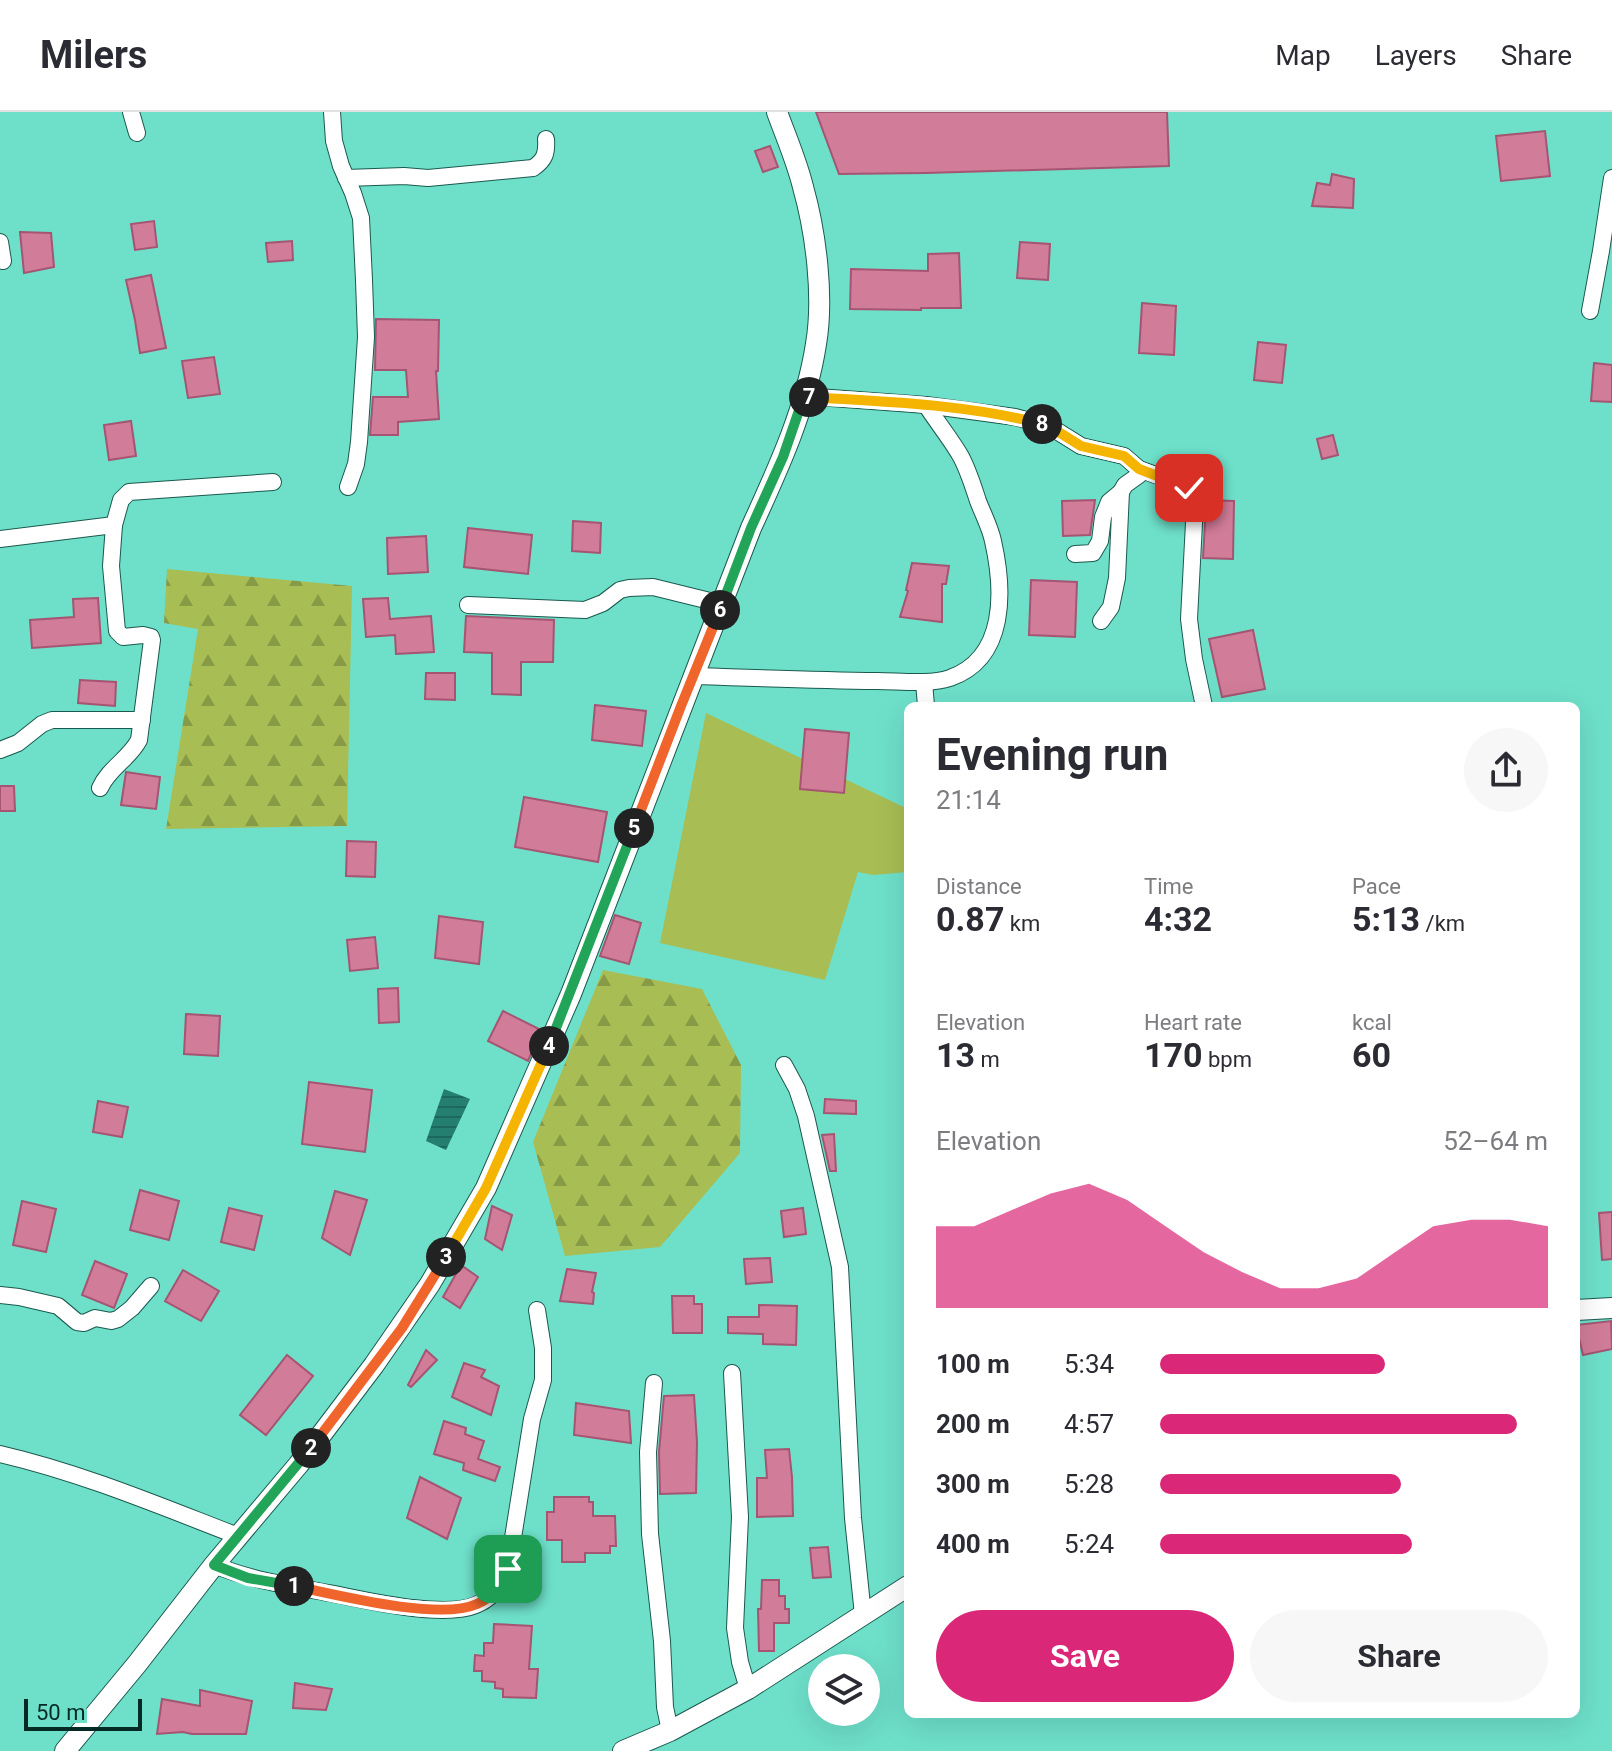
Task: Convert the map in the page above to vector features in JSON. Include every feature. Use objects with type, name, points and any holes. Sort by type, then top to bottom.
[{"type":"street","points":[[131,112],[137,133]]},
{"type":"street","points":[[332,112],[334,141],[361,218],[366,337],[359,442],[348,487]]},
{"type":"street","points":[[65,1751],[299,1464],[402,1328],[486,1188],[571,994],[751,528],[783,457],[804,396],[817,344],[820,294],[804,187],[777,112]]},
{"type":"street","points":[[346,178],[428,178],[533,168],[541,163],[547,153],[546,139]]},
{"type":"street","points":[[1590,311],[1612,178]]},
{"type":"street","points":[[0,242],[3,261]]},
{"type":"street","points":[[804,396],[926,405],[1015,417],[1049,426],[1081,446],[1124,456],[1139,469],[1189,488],[1194,523],[1189,619],[1203,702]]},
{"type":"street","points":[[694,676],[924,682],[947,679],[965,672],[986,653],[995,631],[999,599],[999,570],[992,537],[962,458],[926,405]]},
{"type":"street","points":[[1075,554],[1093,553],[1100,541],[1103,517],[1109,502],[1139,475],[1139,469]]},
{"type":"street","points":[[100,788],[109,773],[137,745],[152,640],[147,635],[123,637],[117,631],[111,566],[114,525],[121,500],[129,492],[273,482]]},
{"type":"street","points":[[1101,621],[1111,607],[1117,578],[1121,492]]},
{"type":"street","points":[[0,539],[114,525]]},
{"type":"street","points":[[468,605],[585,610],[603,603],[620,590],[641,586],[722,604]]},
{"type":"street","points":[[924,682],[926,702]]},
{"type":"street","points":[[0,750],[18,743],[52,720],[142,720]]},
{"type":"street","points":[[784,1065],[797,1089],[806,1116],[840,1267],[852,1503],[863,1615]]},
{"type":"street","points":[[0,1295],[58,1306],[77,1322],[84,1323],[95,1318],[118,1319],[151,1286]]},
{"type":"street","points":[[1580,1310],[1612,1308]]},
{"type":"street","points":[[214,1565],[248,1578],[390,1605],[450,1610],[487,1599],[496,1591],[508,1569],[532,1419],[543,1380],[543,1348],[537,1310]]},
{"type":"street","points":[[732,1373],[740,1517],[735,1628],[748,1689]]},
{"type":"street","points":[[654,1383],[648,1452],[650,1534],[662,1641],[665,1707],[670,1731]]},
{"type":"street","points":[[0,1454],[82,1477],[238,1536]]},
{"type":"street","points":[[623,1751],[670,1731],[748,1689],[904,1589]]},
{"type":"green space","points":[[167,569],[352,586],[347,826],[166,829],[198,629],[164,623]]},
{"type":"green space","points":[[706,713],[904,807],[904,872],[873,875],[858,872],[825,980],[660,943]]},
{"type":"green space","points":[[603,970],[702,989],[741,1065],[740,1153],[660,1247],[565,1256],[533,1142]]},
{"type":"water","points":[[444,1089],[470,1099],[446,1150],[426,1141]]},
{"type":"building","points":[[816,112],[1167,112],[1169,166],[839,174]]},
{"type":"building","points":[[1545,131],[1550,176],[1501,181],[1496,136]]},
{"type":"building","points":[[770,146],[778,167],[763,172],[755,151]]},
{"type":"building","points":[[1332,174],[1354,179],[1353,208],[1312,206],[1317,183],[1330,185]]},
{"type":"building","points":[[154,221],[157,247],[135,250],[131,224]]},
{"type":"building","points":[[20,232],[51,233],[54,267],[24,273]]},
{"type":"building","points":[[292,241],[293,260],[268,262],[266,243]]},
{"type":"building","points":[[1020,242],[1050,244],[1048,280],[1017,278]]},
{"type":"building","points":[[959,253],[961,308],[850,309],[851,269],[928,271],[928,254]]},
{"type":"building","points":[[151,275],[166,348],[140,353],[126,280]]},
{"type":"building","points":[[1142,303],[1176,306],[1174,355],[1139,353]]},
{"type":"building","points":[[376,319],[439,320],[436,371],[439,419],[398,422],[398,435],[370,435],[373,397],[408,397],[406,370],[375,370]]},
{"type":"building","points":[[1258,342],[1286,345],[1282,383],[1254,380]]},
{"type":"building","points":[[214,357],[220,394],[188,398],[182,361]]},
{"type":"building","points":[[1594,363],[1612,365],[1612,402],[1591,401]]},
{"type":"building","points":[[131,421],[136,456],[109,460],[104,425]]},
{"type":"building","points":[[1333,435],[1338,455],[1322,459],[1317,439]]},
{"type":"building","points":[[1095,500],[1090,535],[1063,536],[1062,501]]},
{"type":"building","points":[[1203,500],[1234,501],[1233,559],[1203,558]]},
{"type":"building","points":[[573,521],[601,523],[600,553],[572,551]]},
{"type":"building","points":[[468,528],[532,535],[528,574],[464,567]]},
{"type":"building","points":[[426,536],[428,572],[388,574],[387,538]]},
{"type":"building","points":[[912,563],[949,566],[946,584],[942,584],[942,622],[900,617]]},
{"type":"building","points":[[1031,580],[1077,582],[1075,637],[1029,635]]},
{"type":"building","points":[[98,598],[101,643],[32,648],[30,620],[74,617],[73,599]]},
{"type":"building","points":[[388,598],[390,619],[431,616],[434,652],[396,654],[395,635],[366,637],[363,599]]},
{"type":"building","points":[[466,616],[554,620],[553,662],[521,662],[521,695],[492,694],[492,653],[464,652]]},
{"type":"building","points":[[1253,630],[1265,689],[1222,697],[1209,639]]},
{"type":"building","points":[[426,673],[455,673],[455,700],[425,699]]},
{"type":"building","points":[[80,680],[116,682],[115,706],[78,703]]},
{"type":"building","points":[[595,705],[646,711],[642,746],[592,740]]},
{"type":"building","points":[[805,729],[849,733],[844,793],[800,789]]},
{"type":"building","points":[[126,772],[160,777],[156,809],[121,805]]},
{"type":"building","points":[[0,786],[14,786],[15,811],[0,811]]},
{"type":"building","points":[[524,797],[607,812],[598,862],[515,847]]},
{"type":"building","points":[[347,841],[376,842],[375,877],[346,876]]},
{"type":"building","points":[[615,915],[641,923],[629,964],[600,956]]},
{"type":"building","points":[[439,916],[483,922],[479,964],[435,958]]},
{"type":"building","points":[[375,937],[378,968],[350,971],[347,940]]},
{"type":"building","points":[[398,988],[399,1022],[379,1023],[378,989]]},
{"type":"building","points":[[503,1011],[541,1030],[528,1061],[488,1041]]},
{"type":"building","points":[[186,1014],[220,1016],[218,1056],[184,1054]]},
{"type":"building","points":[[309,1082],[372,1090],[365,1152],[302,1144]]},
{"type":"building","points":[[825,1099],[856,1101],[856,1114],[824,1113]]},
{"type":"building","points":[[98,1101],[128,1107],[122,1137],[93,1132]]},
{"type":"building","points":[[834,1134],[836,1171],[830,1171],[822,1135]]},
{"type":"building","points":[[140,1190],[179,1201],[169,1240],[130,1230]]},
{"type":"building","points":[[335,1191],[367,1200],[350,1255],[322,1238]]},
{"type":"building","points":[[22,1201],[56,1209],[46,1252],[13,1245]]},
{"type":"building","points":[[492,1206],[512,1215],[502,1250],[485,1239]]},
{"type":"building","points":[[229,1208],[262,1216],[254,1250],[221,1242]]},
{"type":"building","points":[[803,1208],[806,1234],[784,1237],[781,1211]]},
{"type":"building","points":[[1612,1212],[1612,1259],[1602,1260],[1599,1213]]},
{"type":"building","points":[[770,1258],[772,1282],[746,1284],[744,1259]]},
{"type":"building","points":[[95,1261],[127,1274],[114,1308],[82,1295]]},
{"type":"building","points":[[461,1265],[478,1277],[460,1308],[443,1297]]},
{"type":"building","points":[[567,1269],[596,1273],[593,1304],[560,1301]]},
{"type":"building","points":[[183,1270],[219,1291],[201,1321],[165,1301]]},
{"type":"building","points":[[672,1296],[694,1296],[694,1304],[702,1304],[702,1333],[673,1333]]},
{"type":"building","points":[[759,1305],[797,1306],[796,1345],[763,1344],[763,1334],[728,1333],[728,1317],[759,1317]]},
{"type":"building","points":[[1611,1321],[1612,1349],[1583,1355],[1580,1325]]},
{"type":"building","points":[[426,1350],[437,1360],[411,1387],[408,1385]]},
{"type":"building","points":[[287,1355],[313,1376],[266,1435],[240,1415]]},
{"type":"building","points":[[464,1363],[485,1370],[481,1377],[499,1386],[491,1415],[452,1397]]},
{"type":"building","points":[[694,1395],[696,1493],[660,1494],[659,1452],[664,1396]]},
{"type":"building","points":[[576,1403],[629,1411],[631,1443],[574,1435]]},
{"type":"building","points":[[444,1421],[466,1428],[465,1434],[484,1441],[478,1459],[500,1467],[495,1481],[463,1470],[464,1463],[434,1454]]},
{"type":"building","points":[[789,1449],[793,1516],[757,1517],[757,1478],[767,1478],[765,1450]]},
{"type":"building","points":[[420,1477],[461,1498],[447,1539],[407,1518]]},
{"type":"building","points":[[554,1497],[589,1497],[589,1502],[593,1502],[593,1516],[615,1516],[616,1546],[610,1546],[610,1553],[585,1553],[585,1562],[562,1562],[562,1540],[547,1540],[547,1512],[554,1512]]},
{"type":"building","points":[[828,1547],[831,1577],[813,1578],[810,1548]]},
{"type":"building","points":[[762,1580],[779,1580],[779,1596],[785,1596],[785,1609],[789,1609],[789,1623],[774,1623],[774,1651],[759,1651],[758,1609],[761,1609]]},
{"type":"building","points":[[494,1624],[532,1626],[529,1669],[538,1669],[536,1698],[503,1697],[503,1689],[495,1688],[495,1682],[482,1681],[482,1671],[474,1671],[475,1655],[484,1656],[484,1643],[493,1643]]},
{"type":"building","points":[[295,1683],[332,1689],[326,1710],[293,1708]]},
{"type":"building","points":[[200,1690],[252,1701],[246,1734],[157,1734],[162,1699],[200,1706]]},
{"type":"route","points":[[508,1569],[503,1582],[487,1599],[450,1610],[390,1605],[248,1578],[214,1565],[299,1464],[402,1328],[486,1188],[571,994],[751,528],[783,457],[804,396],[926,405],[1015,417],[1049,426],[1081,446],[1124,456],[1139,469],[1189,488]]}]
